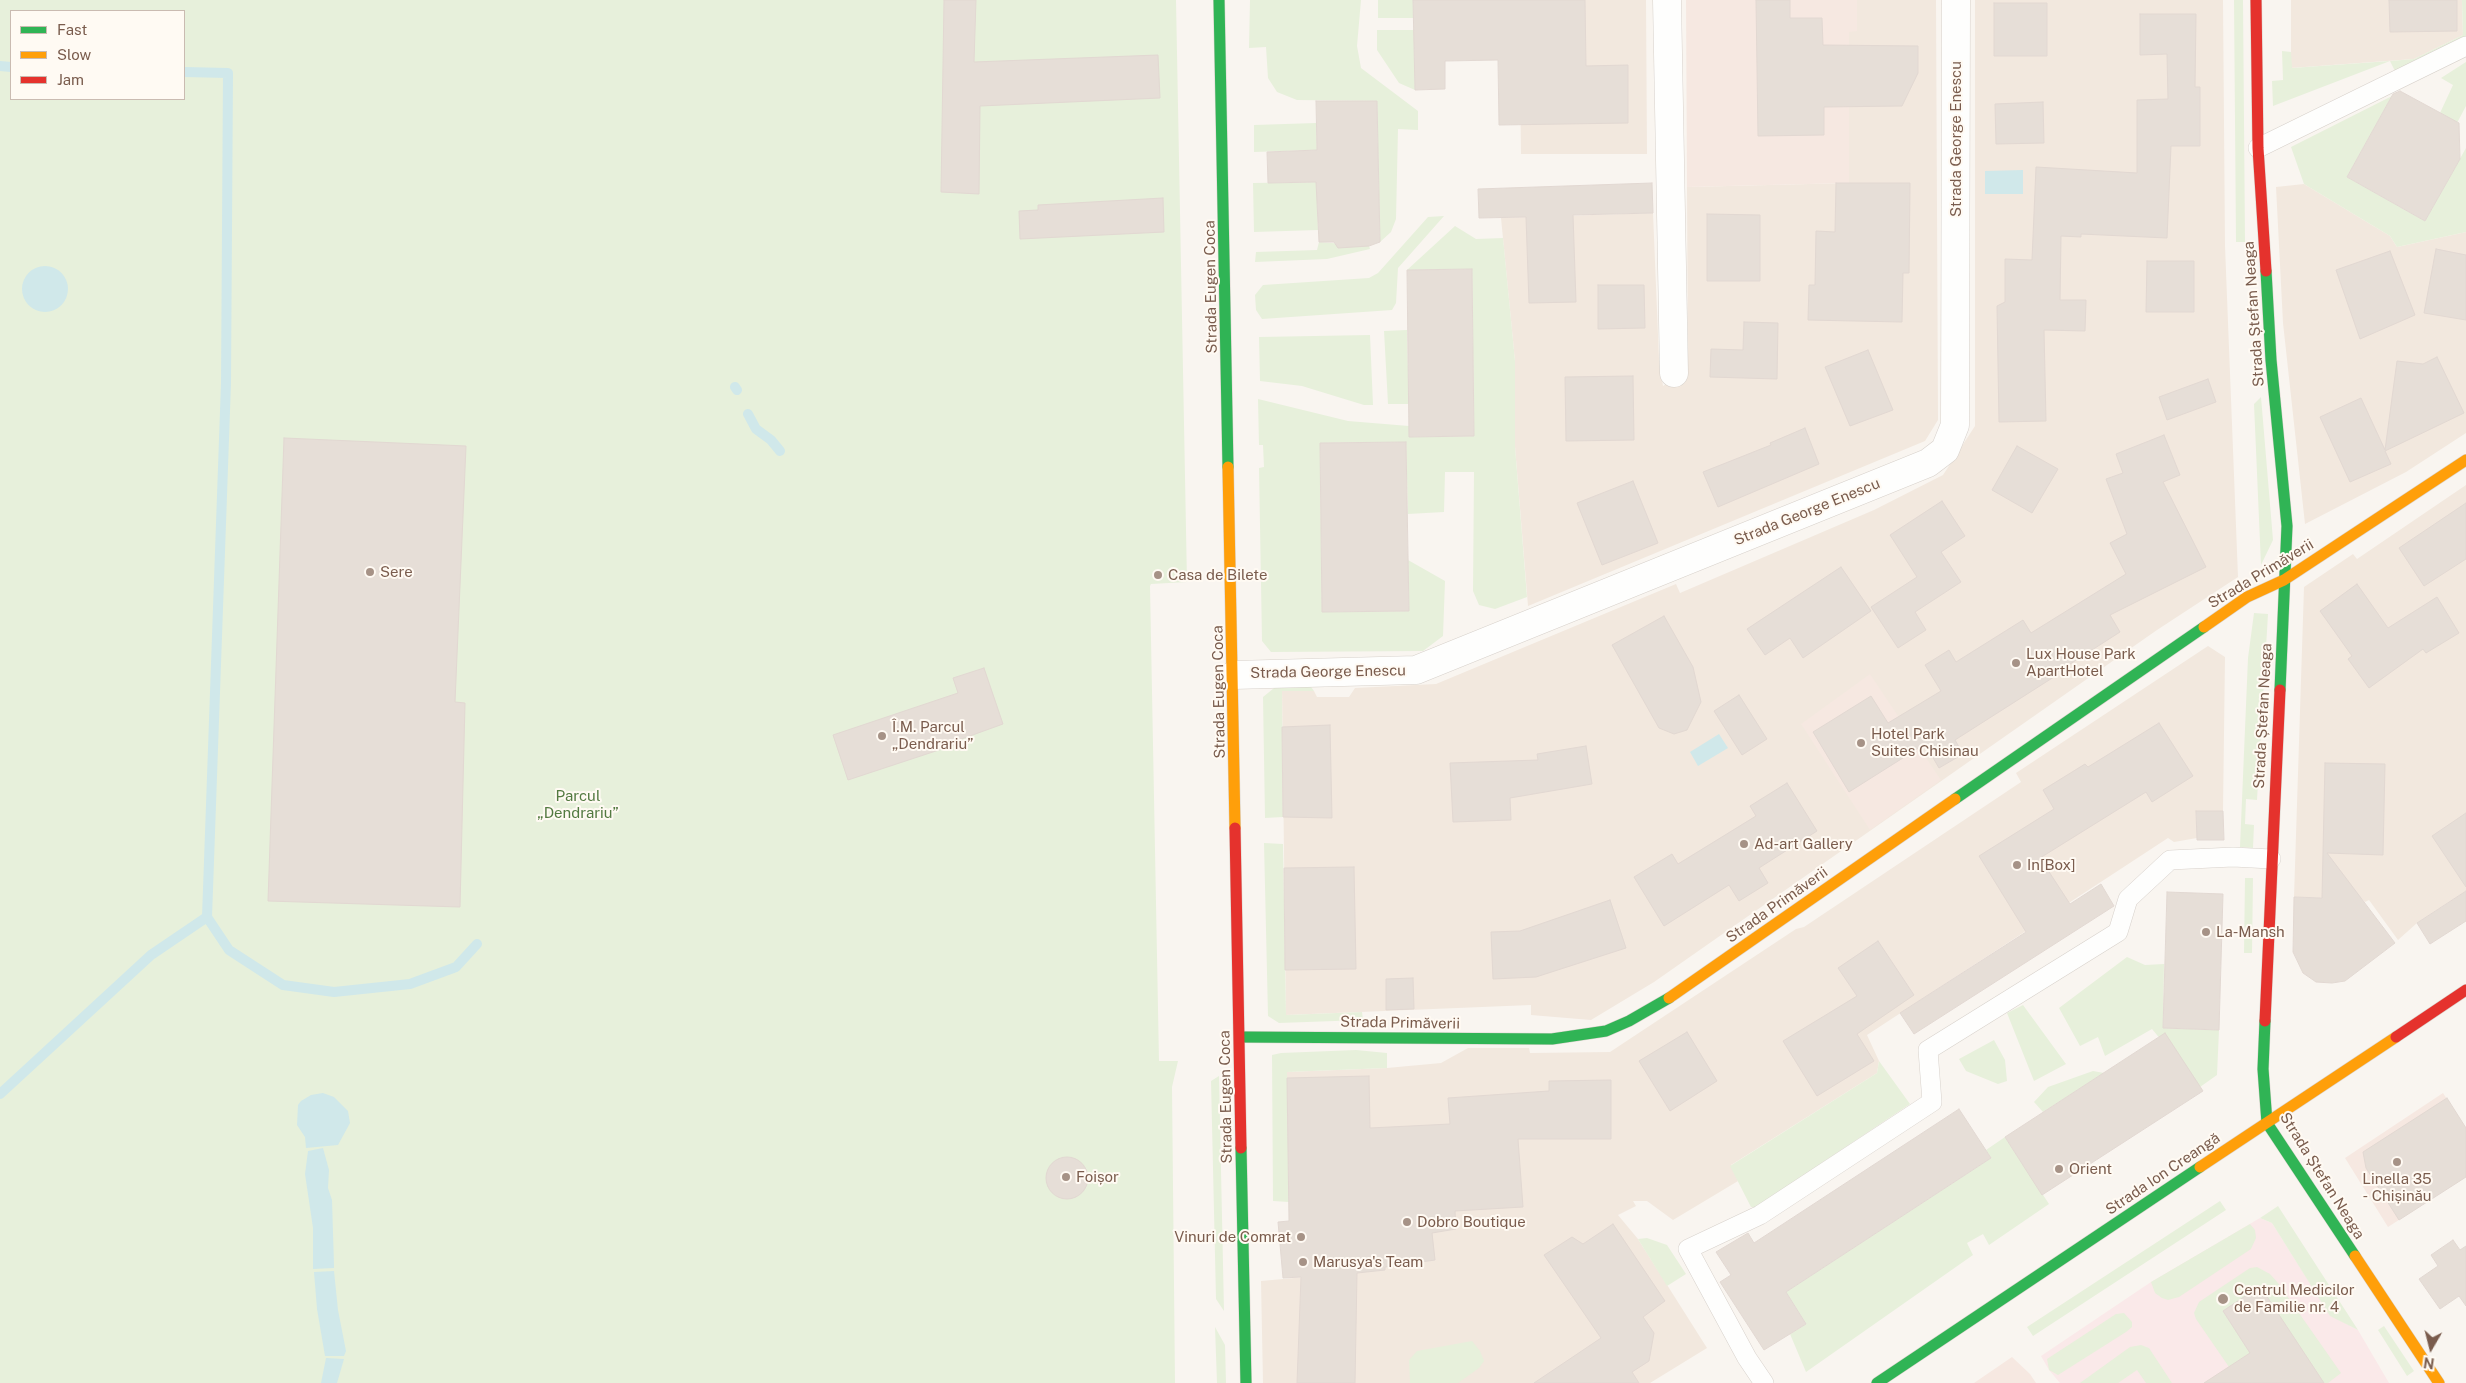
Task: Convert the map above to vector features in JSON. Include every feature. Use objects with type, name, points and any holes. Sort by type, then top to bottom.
[{"type":"street","name":"Strada Eugen Coca","points":[[1220,0],[1246,1383]]},
{"type":"street","points":[[1667,0],[1674,373]]},
{"type":"street","name":"Strada George Enescu","points":[[1234,675],[1416,670],[1928,463],[1945,450],[1956,425],[1956,0]]},
{"type":"street","name":"Strada Ștefan Neaga","points":[[2256,0],[2258,148],[2271,360],[2287,526],[2263,1069],[2267,1123],[2439,1383]]},
{"type":"street","name":"Strada Primăverii","points":[[1240,1037],[1552,1039],[1581,1037],[1606,1031],[1629,1021],[1671,997],[2247,597],[2284,580],[2466,460]]},
{"type":"street","name":"Strada Ion Creangă","points":[[1877,1383],[2466,990]]},
{"type":"lane","points":[[2258,148],[2466,46]]},
{"type":"lane","points":[[1764,1383],[1747,1358],[1688,1249],[1760,1215],[1932,1102],[1928,1050],[2118,932],[2128,899],[2170,860],[2233,857],[2271,859]]},
{"type":"shaded area","points":[[1519,0],[1646,0],[1647,154],[1521,154]]},
{"type":"shaded area","points":[[1686,0],[1857,0],[1857,31],[1849,32],[1849,183],[1687,187]]},
{"type":"shaded area","points":[[1857,0],[1936,0],[1938,420],[1925,441],[1528,606],[1515,447],[1515,361],[1501,218],[1653,213],[1659,359],[1663,386],[1688,369],[1687,187],[1849,183],[1849,31],[1857,31]]},
{"type":"shaded area","points":[[1975,0],[2223,0],[2225,246],[2238,577],[2157,630],[1654,982],[1591,1020],[1531,1015],[1531,1005],[1286,1015],[1282,691],[1314,691],[1317,697],[1349,697],[1355,688],[1436,684],[1676,584],[1680,593],[1874,510],[1943,475],[1975,426]]},
{"type":"shaded area","points":[[2291,0],[2462,0],[2463,35],[2414,59],[2291,68]]},
{"type":"shaded area","points":[[2304,184],[2390,236],[2397,247],[2466,232],[2466,433],[2406,472],[2305,524],[2283,323],[2276,187]]},
{"type":"shaded area","points":[[2466,485],[2466,891],[2417,923],[2398,940],[2369,900],[2365,902],[2362,899],[2294,897],[2304,587],[2353,554],[2357,559]]},
{"type":"shaded area","points":[[2208,646],[2225,657],[2223,811],[2196,811],[2197,838],[2174,842],[2168,838],[1867,1035],[1879,1061],[1877,1073],[1731,1165],[1738,1181],[1673,1220],[1647,1201],[1633,1201],[1636,1206],[1618,1215],[1638,1239],[1707,1348],[1650,1383],[1263,1383],[1261,1281],[1339,1274],[1289,1202],[1286,1072],[1387,1068],[1441,1063],[1468,1048],[1529,1048],[1530,1053],[1610,1052],[1796,929],[1804,927],[2021,782],[2016,773]]},
{"type":"shaded area","points":[[1870,674],[1941,780],[1870,830],[1801,724]]},
{"type":"shaded area","points":[[2443,1093],[2466,1128],[2466,1177],[2388,1227],[2345,1158]]},
{"type":"shaded area","name":"Centrul Medicilor de Familie nr. 4","points":[[2260,1218],[2272,1223],[2330,1315],[2358,1330],[2389,1383],[2060,1383],[2049,1370],[2041,1356],[2151,1282]]},
{"type":"shaded area","points":[[2012,1357],[2030,1374],[2036,1383],[1974,1383]]},
{"type":"green space","name":"Parcul „Dendrariu”","points":[[0,0],[1176,0],[1187,582],[1151,584],[1150,586],[1159,1061],[1178,1061],[1172,1087],[1175,1383],[0,1383]]},
{"type":"green space","points":[[1250,0],[1361,0],[1357,46],[1361,68],[1418,111],[1418,130],[1398,129],[1396,219],[1391,232],[1380,242],[1377,101],[1297,100],[1277,92],[1268,78],[1266,47],[1249,48]]},
{"type":"green space","points":[[1378,0],[1413,0],[1414,18],[1378,18]]},
{"type":"green space","points":[[2234,0],[2243,0],[2245,242],[2236,242]]},
{"type":"green space","points":[[2462,0],[2466,0],[2466,39],[2396,73],[2390,61],[2414,59],[2463,35]]},
{"type":"green space","points":[[1377,30],[1414,30],[1415,90],[1399,83],[1377,50]]},
{"type":"green space","points":[[2282,51],[2291,52],[2292,68],[2390,61],[2273,106],[2272,81],[2283,80]]},
{"type":"green space","points":[[2466,62],[2466,106],[2457,123],[2440,113],[2453,85],[2441,78]]},
{"type":"green space","points":[[2392,96],[2347,177],[2425,221],[2466,148],[2466,232],[2397,247],[2390,236],[2304,184],[2291,147]]},
{"type":"green space","points":[[1316,123],[1317,150],[1254,152],[1254,125]]},
{"type":"green space","points":[[1317,182],[1318,230],[1254,232],[1253,183]]},
{"type":"green space","points":[[1444,216],[1398,268],[1396,303],[1392,310],[1262,319],[1256,310],[1255,295],[1263,285],[1369,278],[1378,273],[1428,217]]},
{"type":"green space","points":[[1455,226],[1476,239],[1503,238],[1515,361],[1515,447],[1527,597],[1495,609],[1479,605],[1473,591],[1474,472],[1445,472],[1444,512],[1408,514],[1406,442],[1320,443],[1322,612],[1409,611],[1408,560],[1445,581],[1443,636],[1423,651],[1271,652],[1262,641],[1259,468],[1264,467],[1263,445],[1259,445],[1258,399],[1348,421],[1409,426],[1410,437],[1474,436],[1472,269],[1407,270]]},
{"type":"green space","points":[[1319,242],[1369,246],[1370,249],[1327,259],[1255,262],[1256,252],[1317,250]]},
{"type":"green space","points":[[1407,330],[1409,404],[1388,404],[1384,331]]},
{"type":"green space","points":[[1370,335],[1373,405],[1364,405],[1302,386],[1260,381],[1259,337]]},
{"type":"green space","points":[[2261,397],[2273,540],[2261,565],[2254,404]]},
{"type":"green space","points":[[2254,613],[2268,614],[2257,800],[2246,799],[2245,824],[2254,825],[2253,848],[2240,847],[2248,658]]},
{"type":"green space","points":[[1279,684],[1309,684],[1314,691],[1282,691],[1283,817],[1265,818],[1263,697]]},
{"type":"green space","points":[[1264,843],[1283,844],[1286,1015],[1362,1012],[1363,1020],[1279,1023],[1268,1016]]},
{"type":"green space","points":[[2245,878],[2253,878],[2252,953],[2244,953]]},
{"type":"green space","points":[[2127,957],[2145,965],[2164,964],[2163,1028],[2219,1030],[2217,1075],[2200,1087],[2152,1029],[2105,1056],[2098,1037],[2080,1046],[2059,1008]]},
{"type":"green space","points":[[2023,1005],[2066,1064],[2034,1081],[2007,1013]]},
{"type":"green space","points":[[1994,1040],[2005,1060],[2007,1081],[1998,1084],[1966,1071],[1959,1059]]},
{"type":"green space","points":[[1356,1050],[1387,1053],[1387,1068],[1287,1072],[1289,1202],[1273,1201],[1272,1055]]},
{"type":"green space","points":[[1879,1061],[1910,1104],[1756,1207],[1751,1207],[1730,1166],[1877,1073]]},
{"type":"green space","points":[[2093,1071],[2104,1073],[2043,1112],[2034,1102],[2048,1087]]},
{"type":"green space","points":[[1219,1076],[1224,1311],[1216,1299],[1211,1081]]},
{"type":"green space","points":[[2005,1137],[2049,1204],[1989,1245],[1983,1234],[1967,1243],[1973,1255],[1806,1372],[1790,1334],[1806,1324],[1786,1292],[1991,1158],[1986,1150]]},
{"type":"green space","points":[[2220,1201],[2226,1210],[2033,1336],[2027,1327]]},
{"type":"green space","points":[[2278,1206],[2358,1330],[2330,1316],[2272,1223],[2260,1218]]},
{"type":"green space","points":[[2250,1224],[2255,1230],[2256,1238],[2251,1249],[2179,1297],[2168,1300],[2155,1293],[2151,1282]]},
{"type":"green space","points":[[1647,1238],[1667,1245],[1686,1274],[1667,1286],[1638,1239]]},
{"type":"green space","points":[[2257,1267],[2270,1274],[2278,1283],[2341,1373],[2328,1383],[2324,1383],[2260,1287],[2223,1311],[2250,1353],[2229,1367],[2196,1319],[2194,1313],[2199,1302],[2250,1268]]},
{"type":"green space","points":[[2124,1313],[2132,1322],[2132,1327],[2126,1332],[2058,1375],[2049,1370],[2047,1359],[2116,1314]]},
{"type":"green space","points":[[2384,1326],[2414,1371],[2407,1376],[2378,1330]]},
{"type":"green space","points":[[1215,1327],[1225,1345],[1226,1383],[1217,1383]]},
{"type":"green space","points":[[1472,1341],[1480,1351],[1484,1361],[1479,1368],[1458,1383],[1410,1383],[1409,1360],[1417,1351]]},
{"type":"green space","points":[[2141,1345],[2149,1348],[2172,1383],[2146,1383],[2137,1370],[2118,1383],[2080,1383],[2130,1347]]},
{"type":"water","points":[[2023,170],[2023,194],[1985,194],[1985,171]]},
{"type":"water","points":[[45,266],[58,270],[64,276],[68,289],[64,302],[58,308],[45,312],[32,308],[26,302],[22,289],[26,276],[32,270]]},
{"type":"water","points":[[1719,734],[1728,748],[1698,766],[1690,752]]},
{"type":"water","points":[[323,1093],[334,1097],[348,1111],[350,1123],[338,1145],[306,1148],[305,1137],[297,1125],[298,1105],[311,1095]]},
{"type":"water","points":[[323,1148],[329,1170],[328,1188],[332,1200],[334,1268],[313,1269],[313,1228],[305,1174],[308,1151]]},
{"type":"water","points":[[334,1271],[338,1310],[346,1351],[344,1356],[325,1356],[317,1309],[314,1272]]},
{"type":"water","points":[[326,1358],[344,1359],[337,1383],[321,1383]]},
{"type":"building","points":[[944,0],[976,0],[974,62],[1158,55],[1160,98],[980,106],[979,194],[941,192]]},
{"type":"building","points":[[1413,0],[1585,0],[1586,66],[1628,65],[1628,123],[1499,125],[1498,60],[1445,61],[1445,89],[1415,90]]},
{"type":"building","points":[[1756,0],[1790,0],[1790,18],[1822,18],[1823,45],[1918,46],[1918,73],[1902,106],[1824,107],[1824,135],[1758,136]]},
{"type":"building","points":[[2389,0],[2457,0],[2457,31],[2390,32]]},
{"type":"building","points":[[1994,3],[2047,3],[2047,56],[1994,56]]},
{"type":"building","points":[[2140,14],[2196,14],[2195,87],[2200,87],[2200,146],[2171,146],[2167,238],[2081,234],[2081,237],[2061,236],[2060,300],[2086,300],[2085,331],[2044,330],[2046,421],[1999,422],[1997,306],[2005,302],[2005,259],[2032,260],[2036,167],[2137,173],[2137,100],[2168,99],[2167,54],[2140,55]]},
{"type":"building","points":[[2400,91],[2459,123],[2460,159],[2425,221],[2347,177],[2393,94]]},
{"type":"building","points":[[1316,101],[1377,101],[1380,242],[1369,246],[1338,248],[1334,242],[1319,242],[1316,182],[1268,183],[1267,152],[1317,150]]},
{"type":"building","points":[[2043,102],[2044,143],[1996,144],[1995,104]]},
{"type":"building","points":[[1652,183],[1653,213],[1573,215],[1576,302],[1529,303],[1526,217],[1479,218],[1478,189]]},
{"type":"building","points":[[1836,183],[1910,183],[1909,273],[1903,273],[1902,322],[1808,320],[1809,285],[1815,285],[1816,231],[1835,232]]},
{"type":"building","points":[[1163,198],[1164,232],[1020,239],[1019,211],[1038,210],[1038,205]]},
{"type":"building","points":[[1707,214],[1760,215],[1760,281],[1707,281]]},
{"type":"building","points":[[2436,249],[2466,255],[2466,320],[2424,313]]},
{"type":"building","points":[[2390,251],[2415,315],[2360,339],[2336,270]]},
{"type":"building","points":[[2147,261],[2194,261],[2194,312],[2146,312]]},
{"type":"building","points":[[1472,269],[1474,436],[1409,437],[1407,270]]},
{"type":"building","points":[[1598,285],[1644,285],[1645,328],[1598,329]]},
{"type":"building","points":[[1744,322],[1778,323],[1777,379],[1710,377],[1711,349],[1743,350]]},
{"type":"building","points":[[1868,350],[1893,410],[1850,426],[1825,367]]},
{"type":"building","points":[[2437,357],[2464,413],[2385,451],[2391,464],[2350,482],[2320,417],[2361,398],[2385,450],[2397,361],[2423,364]]},
{"type":"building","points":[[1633,376],[1634,440],[1566,441],[1565,377]]},
{"type":"building","points":[[2208,379],[2216,402],[2167,420],[2159,397]]},
{"type":"building","points":[[1805,428],[1819,464],[1718,507],[1703,472],[1771,445],[1770,443]]},
{"type":"building","points":[[2164,435],[2180,475],[2163,482],[2206,567],[2110,615],[2120,632],[1955,740],[1963,754],[1939,768],[1925,744],[1849,792],[1813,732],[1871,696],[1888,723],[1941,691],[1925,665],[1949,650],[1956,662],[2023,620],[2031,633],[2126,574],[2110,543],[2127,534],[2106,479],[2123,473],[2116,454]]},
{"type":"building","points":[[284,438],[466,446],[455,702],[465,703],[460,907],[268,901]]},
{"type":"building","points":[[1406,442],[1409,611],[1322,612],[1320,443]]},
{"type":"building","points":[[2017,446],[2058,469],[2032,513],[1992,490]]},
{"type":"building","points":[[1633,481],[1658,543],[1602,565],[1577,503]]},
{"type":"building","points":[[1942,501],[1965,536],[1941,552],[1961,582],[1915,612],[1926,630],[1898,648],[1871,607],[1917,577],[1890,535]]},
{"type":"building","points":[[2466,503],[2466,559],[2424,586],[2399,548]]},
{"type":"building","points":[[1841,567],[1871,611],[1803,658],[1790,638],[1765,655],[1747,629]]},
{"type":"building","points":[[2357,584],[2388,628],[2437,597],[2459,633],[2426,653],[2423,649],[2369,688],[2348,659],[2352,656],[2320,611]]},
{"type":"building","points":[[1664,616],[1693,667],[1701,702],[1687,730],[1674,734],[1659,728],[1612,645]]},
{"type":"building","points":[[984,668],[1003,724],[956,741],[957,744],[848,780],[833,735],[958,693],[953,678]]},
{"type":"building","points":[[1739,695],[1767,739],[1742,755],[1714,711]]},
{"type":"building","points":[[2159,723],[2193,776],[2152,802],[2146,792],[2040,858],[2070,904],[2101,884],[2114,906],[1914,1034],[1900,1013],[2026,932],[1979,856],[2054,809],[2043,790],[2085,764],[2088,767]]},
{"type":"building","points":[[1330,725],[1332,818],[1283,817],[1282,727]]},
{"type":"building","points":[[1586,746],[1592,784],[1510,798],[1511,820],[1453,822],[1450,763],[1538,760],[1537,754]]},
{"type":"building","points":[[2325,763],[2385,764],[2383,855],[2327,853],[2395,943],[2345,981],[2332,983],[2316,982],[2303,973],[2293,952],[2294,897],[2322,898]]},
{"type":"building","points":[[1787,783],[1817,831],[1759,868],[1768,883],[1739,901],[1729,885],[1664,926],[1634,877],[1672,854],[1678,864],[1756,816],[1750,806]]},
{"type":"building","points":[[2196,811],[2223,811],[2224,840],[2197,840]]},
{"type":"building","points":[[2466,813],[2466,887],[2432,836]]},
{"type":"building","points":[[1354,867],[1356,969],[1285,970],[1284,868]]},
{"type":"building","points":[[2466,891],[2466,921],[2430,944],[2417,923]]},
{"type":"building","points":[[2167,892],[2223,894],[2219,1030],[2163,1028]]},
{"type":"building","points":[[1610,900],[1626,948],[1536,977],[1493,979],[1491,932],[1520,931]]},
{"type":"building","points":[[1878,941],[1914,995],[1857,1034],[1874,1061],[1817,1096],[1783,1041],[1857,996],[1838,968]]},
{"type":"building","points":[[1413,978],[1414,1009],[1386,1010],[1386,979]]},
{"type":"building","points":[[1687,1032],[1717,1081],[1670,1111],[1639,1061]]},
{"type":"building","points":[[2165,1033],[2203,1091],[2042,1195],[2005,1137]]},
{"type":"building","points":[[1369,1076],[1370,1128],[1450,1124],[1448,1098],[1549,1091],[1549,1081],[1611,1080],[1611,1139],[1518,1139],[1523,1207],[1455,1211],[1456,1229],[1432,1233],[1435,1260],[1385,1267],[1385,1270],[1357,1273],[1355,1383],[1297,1383],[1301,1277],[1283,1278],[1278,1222],[1289,1221],[1287,1078]]},
{"type":"building","points":[[2447,1098],[2466,1128],[2466,1177],[2399,1220],[2366,1168],[2363,1152]]},
{"type":"building","points":[[1959,1109],[1991,1158],[1786,1292],[1806,1324],[1764,1350],[1720,1282],[1731,1275],[1716,1252],[1748,1233],[1754,1243]]},
{"type":"building","name":"Foișor","points":[[1067,1157],[1082,1163],[1088,1178],[1082,1193],[1067,1199],[1052,1193],[1046,1178],[1052,1163]]},
{"type":"building","points":[[1613,1224],[1665,1301],[1643,1317],[1654,1333],[1649,1361],[1632,1372],[1639,1383],[1534,1383],[1601,1338],[1544,1255],[1572,1237],[1583,1244]]},
{"type":"building","points":[[2453,1240],[2460,1250],[2466,1246],[2466,1306],[2459,1296],[2440,1309],[2419,1279],[2438,1266],[2431,1255]]},
{"type":"building","points":[[2260,1286],[2324,1383],[2204,1383],[2250,1353],[2223,1311]]},
{"type":"waterway","points":[[0,66],[10,67]]},
{"type":"waterway","points":[[185,72],[228,73],[226,383],[207,917],[229,950],[283,985],[334,992],[410,984],[456,967],[477,944]]},
{"type":"waterway","points":[[748,414],[756,429],[771,440],[780,451]]},
{"type":"waterway","points":[[0,1094],[151,955],[207,917]]},
{"type":"traffic: fast","points":[[1219,0],[1228,467]]},
{"type":"traffic: fast","points":[[2266,271],[2271,360],[2287,526],[2280,690]]},
{"type":"traffic: fast","points":[[1955,799],[2204,627]]},
{"type":"traffic: fast","points":[[1240,1037],[1552,1039],[1606,1031],[1629,1021],[1669,998]]},
{"type":"traffic: fast","points":[[2265,1021],[2263,1069],[2267,1123],[2355,1256]]},
{"type":"traffic: fast","points":[[1241,1148],[1246,1383]]},
{"type":"traffic: fast","points":[[1877,1383],[2200,1167]]},
{"type":"traffic: slow","points":[[2204,627],[2247,597],[2284,580],[2466,460]]},
{"type":"traffic: slow","points":[[1228,467],[1235,828]]},
{"type":"traffic: slow","points":[[1669,998],[1955,799]]},
{"type":"traffic: slow","points":[[2200,1167],[2396,1037]]},
{"type":"traffic: slow","points":[[2355,1256],[2439,1383]]},
{"type":"traffic: jam","points":[[2256,0],[2258,148],[2266,271]]},
{"type":"traffic: jam","points":[[2265,1021],[2280,690]]},
{"type":"traffic: jam","points":[[1235,828],[1241,1148]]},
{"type":"traffic: jam","points":[[2396,1037],[2466,990]]},
{"type":"place","name":"Sere","points":[[370,572]]},
{"type":"place","name":"Casa de Bilete","points":[[1158,575]]},
{"type":"place","name":"Lux House Park ApartHotel","points":[[2016,663]]},
{"type":"place","name":"Î.M. Parcul „Dendrariu”","points":[[882,736]]},
{"type":"place","name":"Hotel Park Suites Chisinau","points":[[1861,743]]},
{"type":"place","name":"Ad-art Gallery","points":[[1744,844]]},
{"type":"place","name":"In[Box]","points":[[2017,865]]},
{"type":"place","name":"La-Mansh","points":[[2206,932]]},
{"type":"place","name":"Linella 35 - Chișinău","points":[[2397,1162]]},
{"type":"place","name":"Orient","points":[[2059,1169]]},
{"type":"place","name":"Foișor","points":[[1066,1177]]},
{"type":"place","name":"Dobro Boutique","points":[[1407,1222]]},
{"type":"place","name":"Vinuri de Comrat","points":[[1301,1237]]},
{"type":"place","name":"Marusya's Team","points":[[1303,1262]]},
{"type":"place","name":"Centrul Medicilor de Familie nr. 4","points":[[2223,1299]]}]
